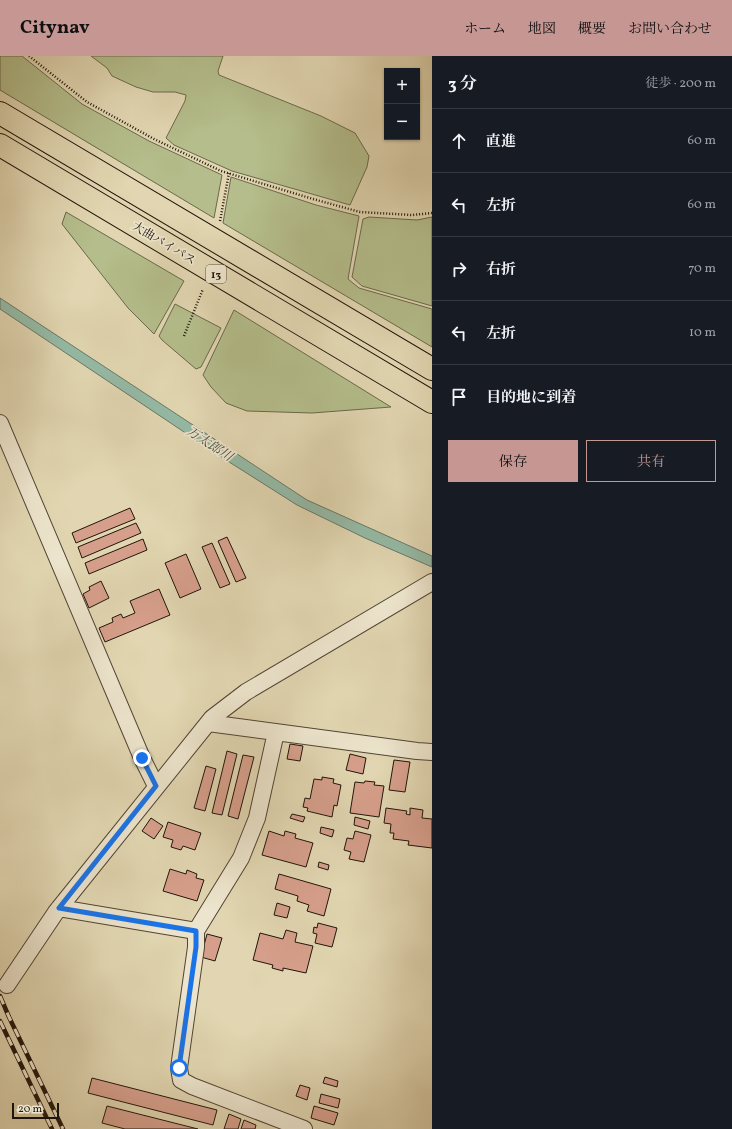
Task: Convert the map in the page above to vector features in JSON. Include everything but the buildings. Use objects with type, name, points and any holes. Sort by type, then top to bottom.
[{"type":"highway","name":"13","points":[[0,113],[432,370]]},
{"type":"highway","name":"大曲バイパス","points":[[0,145],[432,402]]},
{"type":"street","points":[[0,424],[142,758],[156,786]]},
{"type":"street","points":[[7,985],[59,908],[212,718],[246,692],[432,582]]},
{"type":"street","points":[[208,723],[432,752]]},
{"type":"street","points":[[276,732],[257,818],[241,858],[196,931],[196,947],[179,1068],[181,1080],[192,1086],[304,1129]]},
{"type":"street","points":[[59,908],[196,931]]},
{"type":"path","points":[[29,56],[87,102],[154,139],[220,171],[360,212],[412,215],[432,213]]},
{"type":"path","points":[[220,221],[229,173]]},
{"type":"path","points":[[184,336],[203,289]]},
{"type":"shaded area","points":[[0,56],[22,56],[82,104],[149,141],[222,175],[214,218],[0,90]]},
{"type":"shaded area","points":[[91,56],[223,56],[218,71],[219,75],[321,116],[355,133],[369,156],[367,167],[350,205],[232,171],[174,145],[166,138],[185,101],[186,95],[175,92],[153,92],[136,87],[112,76],[107,68]]},
{"type":"shaded area","points":[[231,177],[316,205],[359,216],[348,279],[359,288],[432,309],[432,347],[223,223]]},
{"type":"shaded area","points":[[66,212],[184,281],[154,334],[128,308],[62,224]]},
{"type":"shaded area","points":[[369,217],[417,220],[432,217],[432,306],[362,286],[352,277],[363,219]]},
{"type":"shaded area","points":[[175,304],[221,328],[201,367],[196,369],[159,336]]},
{"type":"shaded area","points":[[234,310],[391,407],[312,413],[247,411],[226,403],[211,387],[203,375]]},
{"type":"water","name":"万太郎川","points":[[0,298],[307,500],[432,556],[432,567],[365,538],[297,505],[226,460],[0,309]]},
{"type":"railway","points":[[0,996],[63,1129]]},
{"type":"railway","points":[[0,1021],[52,1129]]},
{"type":"route","points":[[142,758],[156,786],[59,908],[196,931],[196,947],[179,1068]]}]
